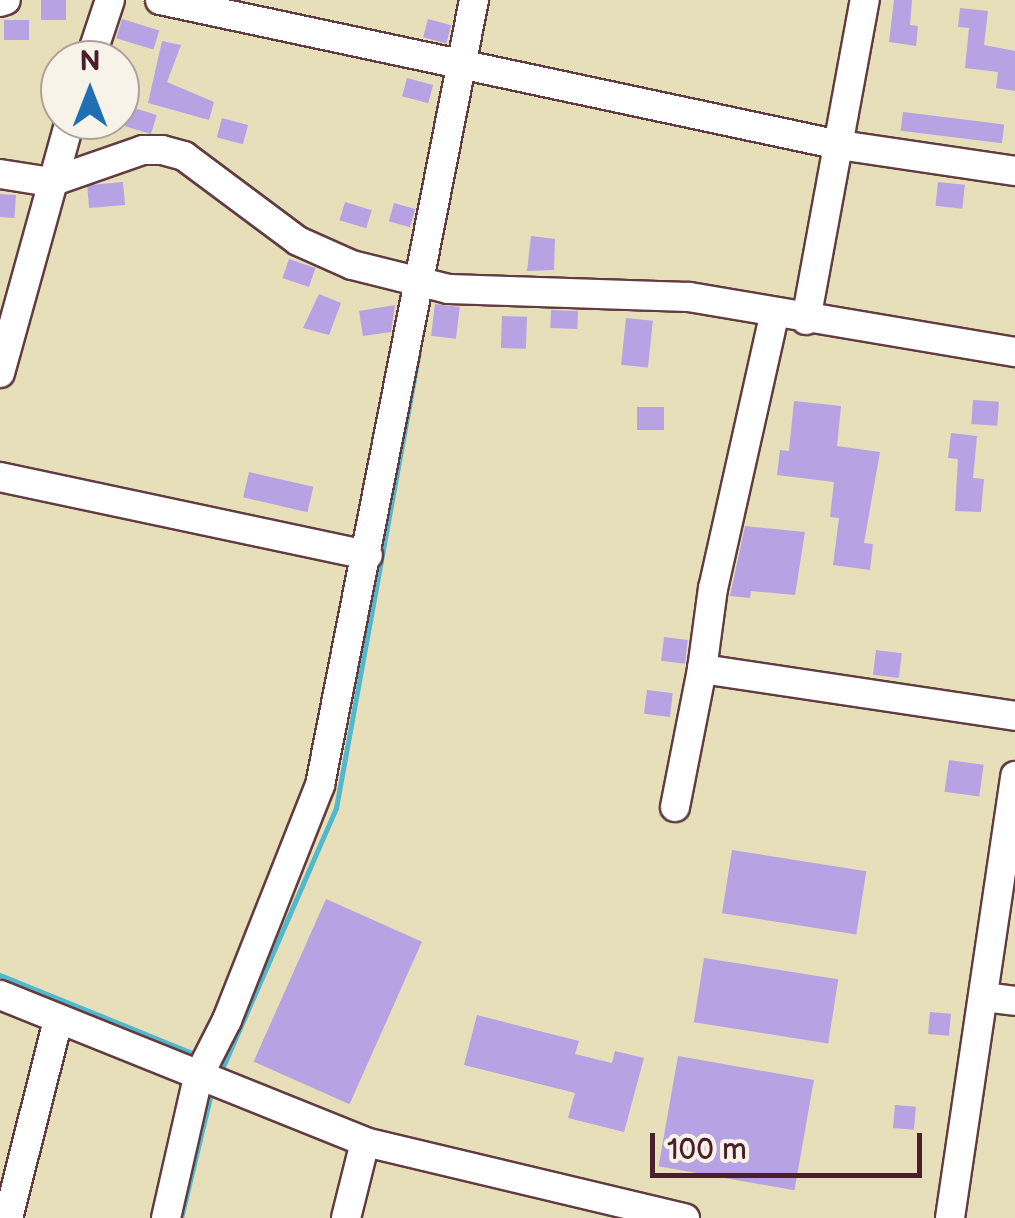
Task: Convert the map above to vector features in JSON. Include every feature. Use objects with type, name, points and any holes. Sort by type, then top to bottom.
[{"type":"street","points":[[97,40],[110,0]]},
{"type":"street","points":[[160,0],[838,146],[1015,171]]},
{"type":"street","points":[[166,1218],[198,1077],[227,1020],[320,785],[474,0]]},
{"type":"street","points":[[806,320],[866,0]]},
{"type":"street","points":[[0,374],[64,140]]},
{"type":"street","points":[[0,174],[51,182],[143,150],[162,150],[184,156],[298,241],[352,265],[419,282],[475,291],[690,297],[774,316],[1015,352]]},
{"type":"street","points":[[675,807],[702,669],[713,588],[774,316]]},
{"type":"street","points":[[0,477],[368,555]]},
{"type":"street","points":[[702,669],[1015,716]]},
{"type":"street","points":[[950,1218],[1015,776]]},
{"type":"street","points":[[0,995],[365,1142],[611,1210],[685,1218]]},
{"type":"street","points":[[984,997],[1015,1001]]},
{"type":"street","points":[[8,1218],[58,1020]]},
{"type":"street","points":[[346,1218],[365,1142]]},
{"type":"building","points":[[41,0],[66,0],[66,20],[41,20]]},
{"type":"building","points":[[894,0],[912,0],[910,25],[918,26],[916,46],[889,42]]},
{"type":"building","points":[[960,8],[988,11],[984,45],[1015,51],[1015,91],[996,88],[998,72],[965,68],[969,28],[958,27]]},
{"type":"building","points":[[122,19],[159,30],[153,50],[140,45],[140,40],[116,38]]},
{"type":"building","points":[[428,19],[451,25],[446,44],[423,37]]},
{"type":"building","points":[[4,20],[29,20],[29,40],[4,40]]},
{"type":"building","points":[[162,41],[181,45],[167,82],[214,102],[209,120],[148,103]]},
{"type":"building","points":[[407,78],[433,85],[428,103],[402,96]]},
{"type":"building","points":[[140,110],[157,115],[151,134],[140,131]]},
{"type":"building","points":[[903,112],[1004,124],[1002,143],[901,131]]},
{"type":"building","points":[[222,118],[248,125],[243,144],[217,137]]},
{"type":"building","points":[[123,182],[125,205],[89,208],[87,185]]},
{"type":"building","points":[[938,182],[965,185],[962,209],[935,206]]},
{"type":"building","points":[[0,194],[16,195],[14,218],[0,217]]},
{"type":"building","points":[[345,202],[372,210],[366,228],[339,220]]},
{"type":"building","points":[[394,203],[415,209],[410,227],[389,221]]},
{"type":"building","points":[[531,236],[555,239],[554,270],[527,271]]},
{"type":"building","points":[[289,259],[315,268],[309,287],[282,278]]},
{"type":"building","points":[[319,294],[341,303],[329,335],[303,328]]},
{"type":"building","points":[[435,304],[460,307],[456,339],[431,336]]},
{"type":"building","points":[[395,305],[391,332],[363,336],[359,311]]},
{"type":"building","points":[[551,310],[578,311],[577,329],[550,328]]},
{"type":"building","points":[[502,316],[527,317],[526,349],[501,348]]},
{"type":"building","points":[[626,318],[653,321],[648,368],[621,365]]},
{"type":"building","points":[[973,400],[999,402],[997,426],[971,424]]},
{"type":"building","points":[[794,401],[841,406],[837,446],[880,452],[864,543],[873,544],[870,570],[833,565],[839,518],[830,517],[834,482],[777,475],[780,450],[789,451]]},
{"type":"building","points":[[637,407],[664,407],[664,430],[637,430]]},
{"type":"building","points":[[951,433],[977,436],[973,478],[984,479],[981,512],[955,511],[958,459],[948,458]]},
{"type":"building","points":[[249,472],[313,487],[307,512],[243,497]]},
{"type":"building","points":[[745,526],[805,532],[795,595],[751,591],[750,598],[730,596]]},
{"type":"building","points":[[664,637],[688,640],[685,664],[661,661]]},
{"type":"building","points":[[876,650],[902,653],[899,678],[873,675]]},
{"type":"building","points":[[647,690],[673,693],[670,717],[644,714]]},
{"type":"building","points":[[949,760],[984,765],[979,797],[945,792]]},
{"type":"building","points":[[732,850],[866,871],[856,934],[722,913]]},
{"type":"building","points":[[326,899],[422,942],[350,1104],[254,1062]]},
{"type":"building","points":[[704,958],[838,979],[828,1043],[694,1022]]},
{"type":"building","points":[[930,1012],[951,1014],[949,1036],[928,1034]]},
{"type":"building","points":[[477,1015],[579,1041],[575,1054],[612,1063],[615,1051],[644,1058],[624,1132],[568,1118],[575,1093],[464,1065]]},
{"type":"building","points":[[678,1056],[814,1080],[794,1190],[659,1166]]},
{"type":"building","points":[[895,1105],[916,1107],[914,1130],[893,1128]]},
{"type":"waterway","points":[[222,1069],[336,808],[419,353]]},
{"type":"waterway","points":[[0,975],[195,1054]]},
{"type":"waterway","points":[[181,1218],[210,1097]]}]
